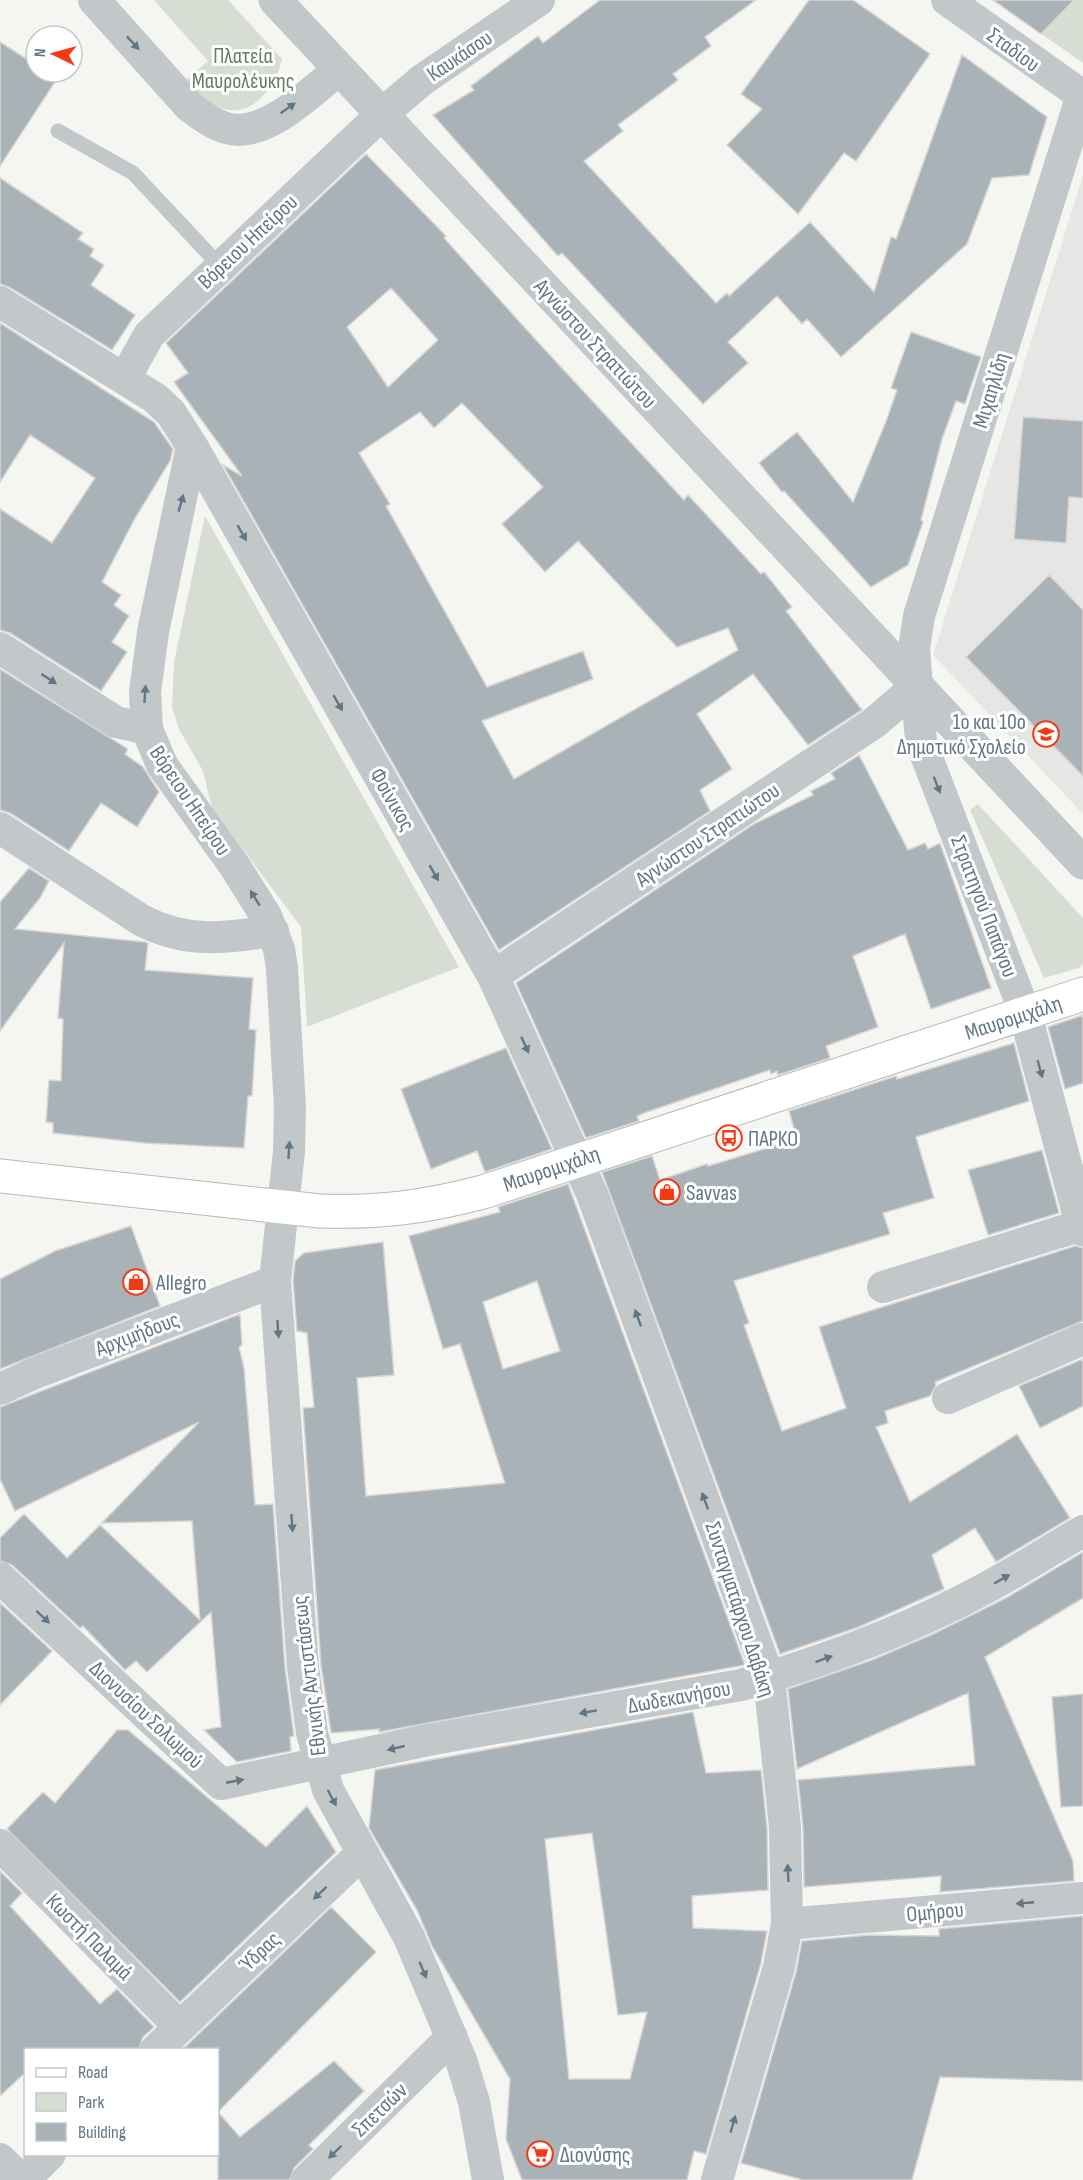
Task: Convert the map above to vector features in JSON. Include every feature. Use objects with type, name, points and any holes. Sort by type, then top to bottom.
[{"type":"main road","name":"Μαυρομιχάλη","points":[[0,1176],[282,1208],[361,1212],[419,1208],[483,1192],[1083,994]]},
{"type":"street","points":[[94,0],[189,106],[203,117],[230,129],[250,128],[267,121],[340,69]]},
{"type":"street","name":"Αγνώστου Στρατιώτου","points":[[275,0],[1083,863]]},
{"type":"street","name":"Καυκάσου","points":[[382,114],[422,80],[539,0]]},
{"type":"street","name":"Σταδίου","points":[[946,0],[1082,96]]},
{"type":"street","name":"Μιχαηλίδη","points":[[916,687],[914,648],[919,616],[1082,96]]},
{"type":"street","name":"Βόρειου Ηπείρου","points":[[125,378],[149,335],[382,114]]},
{"type":"street","points":[[0,302],[155,398],[171,413],[192,446]]},
{"type":"street","name":"Βόρειου Ηπείρου","points":[[192,446],[153,632],[145,692],[147,729],[162,765],[234,865],[273,931],[282,968],[286,1008],[290,1108],[289,1151],[282,1208]]},
{"type":"street","name":"Φοίνικος","points":[[192,446],[493,976],[578,1159]]},
{"type":"street","points":[[0,648],[109,718],[147,729]]},
{"type":"street","name":"Αγνώστου Στρατιώτου","points":[[493,976],[874,723],[916,687]]},
{"type":"street","name":"Στρατηγού Παπάγου","points":[[916,687],[921,742],[1025,1013],[1082,1228]]},
{"type":"street","points":[[0,828],[141,920],[162,930],[200,939],[273,931]]},
{"type":"street","name":"Συνταγματάρχου Δαβάκη","points":[[578,1159],[769,1678],[785,1827],[787,1924],[781,1957],[724,2178]]},
{"type":"street","name":"Εθνικής Αντιστάσεως","points":[[282,1208],[275,1281],[303,1667],[319,1765],[328,1790],[409,1937],[452,2037],[474,2102],[488,2180]]},
{"type":"street","points":[[883,1287],[1082,1228]]},
{"type":"street","name":"Αρχιμήδους","points":[[0,1389],[35,1373],[275,1281]]},
{"type":"street","points":[[948,1398],[1083,1339]]},
{"type":"street","name":"Δωδεκανήσου","points":[[319,1765],[428,1740],[741,1686],[769,1678],[866,1643],[946,1608],[1083,1531]]},
{"type":"street","name":"Διονυσίου Σολωμού","points":[[0,1578],[221,1784],[319,1765]]},
{"type":"street","name":"Κωστή Παλαμά","points":[[0,1845],[179,2026]]},
{"type":"street","name":"Ύδρας","points":[[157,2048],[362,1853]]},
{"type":"street","name":"Ομήρου","points":[[787,1924],[1083,1898]]},
{"type":"street","name":"Σπετσών","points":[[307,2180],[452,2037]]},
{"type":"street","points":[[0,2159],[22,2180],[48,2156]]},
{"type":"lane","points":[[57,131],[133,172],[220,266]]},
{"type":"shaded area","points":[[1083,175],[1083,814],[933,655]]},
{"type":"green space","name":"Πλατεία Μαυρολέυκης","points":[[154,0],[228,0],[282,59],[275,79],[262,97],[254,104],[235,110],[218,107],[198,94],[185,81],[208,61]]},
{"type":"green space","points":[[993,0],[1083,0],[1083,63]]},
{"type":"green space","points":[[205,516],[459,967],[307,1027],[301,927],[212,808],[203,771],[179,729],[172,707],[174,662]]},
{"type":"green space","points":[[978,804],[1083,918],[1083,964],[1079,968],[1044,978],[970,810]]},
{"type":"building","points":[[600,0],[756,0],[705,37],[711,46],[673,74],[678,80],[618,125],[623,131],[584,161],[716,303],[727,293],[729,296],[810,222],[874,292],[891,237],[896,239],[962,55],[1047,117],[1029,175],[992,178],[967,244],[841,357],[807,319],[802,324],[777,296],[728,342],[748,363],[703,404],[562,253],[558,256],[433,115],[474,90],[471,86],[538,36],[543,43]]},
{"type":"building","points":[[809,0],[853,0],[930,54],[856,161],[844,153],[798,214],[727,145],[762,109],[741,94]]},
{"type":"building","points":[[993,0],[1074,0],[1041,34]]},
{"type":"building","points":[[0,42],[24,57],[24,84],[54,84],[0,166]]},
{"type":"building","points":[[366,154],[446,236],[444,238],[535,339],[684,500],[688,495],[761,574],[764,572],[792,607],[786,611],[862,710],[808,745],[753,674],[697,714],[732,769],[700,790],[710,811],[499,950],[223,465],[242,476],[174,382],[188,373],[166,343]],"holes":[[[391,288],[438,340],[388,387],[347,327]],[[462,403],[543,487],[502,524],[545,572],[578,541],[677,647],[728,628],[738,650],[514,779],[482,721],[593,679],[583,651],[487,687],[386,506],[390,504],[359,453],[420,412],[434,428]]]},
{"type":"building","points":[[0,178],[83,233],[78,239],[94,249],[90,256],[104,265],[91,285],[135,315],[112,350],[9,287],[0,284]]},
{"type":"building","points":[[0,323],[154,422],[173,449],[170,461],[134,520],[102,582],[121,595],[114,605],[129,616],[112,642],[127,652],[101,691],[10,633],[0,630],[0,509],[52,543],[95,478],[30,435],[0,482]]},
{"type":"building","points":[[911,332],[981,357],[965,404],[956,401],[942,439],[921,520],[923,522],[908,565],[871,587],[784,491],[782,492],[759,463],[797,432],[853,502],[897,390],[891,388]]},
{"type":"building","points":[[1023,417],[1083,421],[1083,498],[1069,497],[1066,543],[1014,539]]},
{"type":"building","points":[[1049,575],[1083,610],[1083,776],[966,657]]},
{"type":"building","points":[[0,669],[128,749],[125,754],[143,767],[159,792],[137,827],[101,803],[69,851],[10,813],[0,810]]},
{"type":"building","points":[[859,755],[908,850],[925,843],[928,849],[940,843],[991,988],[931,1009],[905,934],[853,956],[878,1027],[826,1046],[830,1058],[778,1075],[777,1071],[771,1074],[770,1070],[647,1112],[637,1116],[639,1121],[586,1138],[516,983],[754,824],[813,795],[811,791],[835,779],[831,773]]},
{"type":"building","points":[[29,868],[49,881],[40,898],[15,929],[145,942],[148,943],[145,970],[253,978],[249,1029],[256,1030],[252,1096],[248,1096],[244,1148],[145,1143],[53,1133],[53,1123],[46,1122],[49,1080],[61,1081],[63,1019],[58,1018],[64,943],[0,1031],[0,902]]},
{"type":"building","points":[[1083,1015],[1083,1083],[1065,1089],[1048,1027]]},
{"type":"building","points":[[1014,1043],[1029,1101],[916,1137],[934,1198],[883,1213],[890,1234],[734,1281],[749,1323],[744,1325],[782,1431],[846,1408],[819,1327],[1075,1246],[1083,1248],[1083,1321],[935,1382],[936,1385],[930,1396],[885,1411],[888,1423],[876,1427],[910,1502],[1017,1434],[1070,1518],[996,1562],[975,1528],[932,1555],[944,1589],[859,1627],[780,1654],[602,1172],[652,1156],[660,1180],[707,1164],[708,1166],[797,1139],[789,1111],[896,1076],[897,1079]]},
{"type":"building","points":[[506,1048],[552,1149],[485,1172],[477,1151],[431,1169],[401,1089]]},
{"type":"building","points":[[1042,1150],[1059,1213],[988,1235],[968,1170]]},
{"type":"building","points":[[568,1184],[745,1665],[379,1732],[379,1729],[331,1733],[321,1665],[303,1408],[314,1407],[307,1333],[297,1331],[293,1281],[295,1261],[304,1253],[383,1242],[394,1375],[357,1378],[366,1496],[505,1483],[460,1344],[443,1349],[409,1236],[500,1212],[498,1207]],"holes":[[[537,1281],[560,1351],[503,1369],[483,1302]]]},
{"type":"building","points":[[131,1226],[160,1306],[0,1369],[0,1279],[55,1251]]},
{"type":"building","points":[[240,1314],[242,1345],[239,1347],[244,1368],[255,1505],[273,1504],[285,1668],[294,1736],[290,1737],[291,1751],[237,1762],[204,1730],[221,1727],[211,1612],[147,1672],[136,1661],[125,1670],[83,1626],[80,1628],[12,1565],[0,1561],[0,1538],[24,1514],[67,1558],[100,1525],[200,1620],[192,1521],[102,1523],[199,1422],[15,1511],[0,1479],[0,1407]]},
{"type":"building","points":[[1083,1359],[1083,1406],[1040,1428],[1019,1386]]},
{"type":"building","points":[[1083,1552],[1083,1598],[985,1657],[1073,1861],[1074,1881],[940,1892],[941,1876],[804,1887],[803,1827],[798,1780],[975,1765],[968,1693],[797,1769],[788,1689],[872,1660],[933,1634],[1006,1598]]},
{"type":"building","points":[[0,1603],[52,1651],[0,1705]]},
{"type":"building","points":[[1083,1694],[1083,1806],[1061,1807],[1052,1697]]},
{"type":"building","points":[[693,1712],[706,1773],[761,1770],[767,1828],[768,1890],[692,1896],[693,1928],[767,1931],[761,1963],[706,2154],[694,2151],[687,2180],[522,2180],[506,2139],[510,2079],[432,1946],[417,1910],[369,1828],[375,1770]],"holes":[[[592,1833],[618,2015],[647,2012],[630,2079],[569,2079],[545,1839]]]},
{"type":"building","points":[[117,1730],[128,1730],[266,1847],[307,1806],[336,1852],[180,2002],[7,1829],[43,1792],[55,1803]]},
{"type":"building","points":[[0,1871],[22,1893],[10,1906],[100,2004],[117,1989],[154,2027],[143,2037],[139,2048],[24,2048],[24,2074],[0,2096]]},
{"type":"building","points":[[331,1907],[376,1952],[219,2111],[219,2048],[184,2048]]},
{"type":"building","points":[[1083,1916],[1083,2081],[940,2077],[912,2180],[803,2180],[741,2163],[796,1972],[802,1941],[869,1935],[939,1936],[939,1929]]},
{"type":"building","points":[[334,2061],[364,2091],[309,2145],[313,2149],[294,2168],[290,2180],[218,2180],[219,2113],[240,2137]]},
{"type":"place","name":"1ο και 10ο Δημοτικό Σχολείο","points":[[1046,734]]},
{"type":"place","name":"ΠΑΡΚΟ","points":[[729,1138]]},
{"type":"place","name":"Savvas","points":[[667,1192]]},
{"type":"place","name":"Allegro","points":[[136,1282]]},
{"type":"place","name":"Διονύσης","points":[[540,2154]]}]
